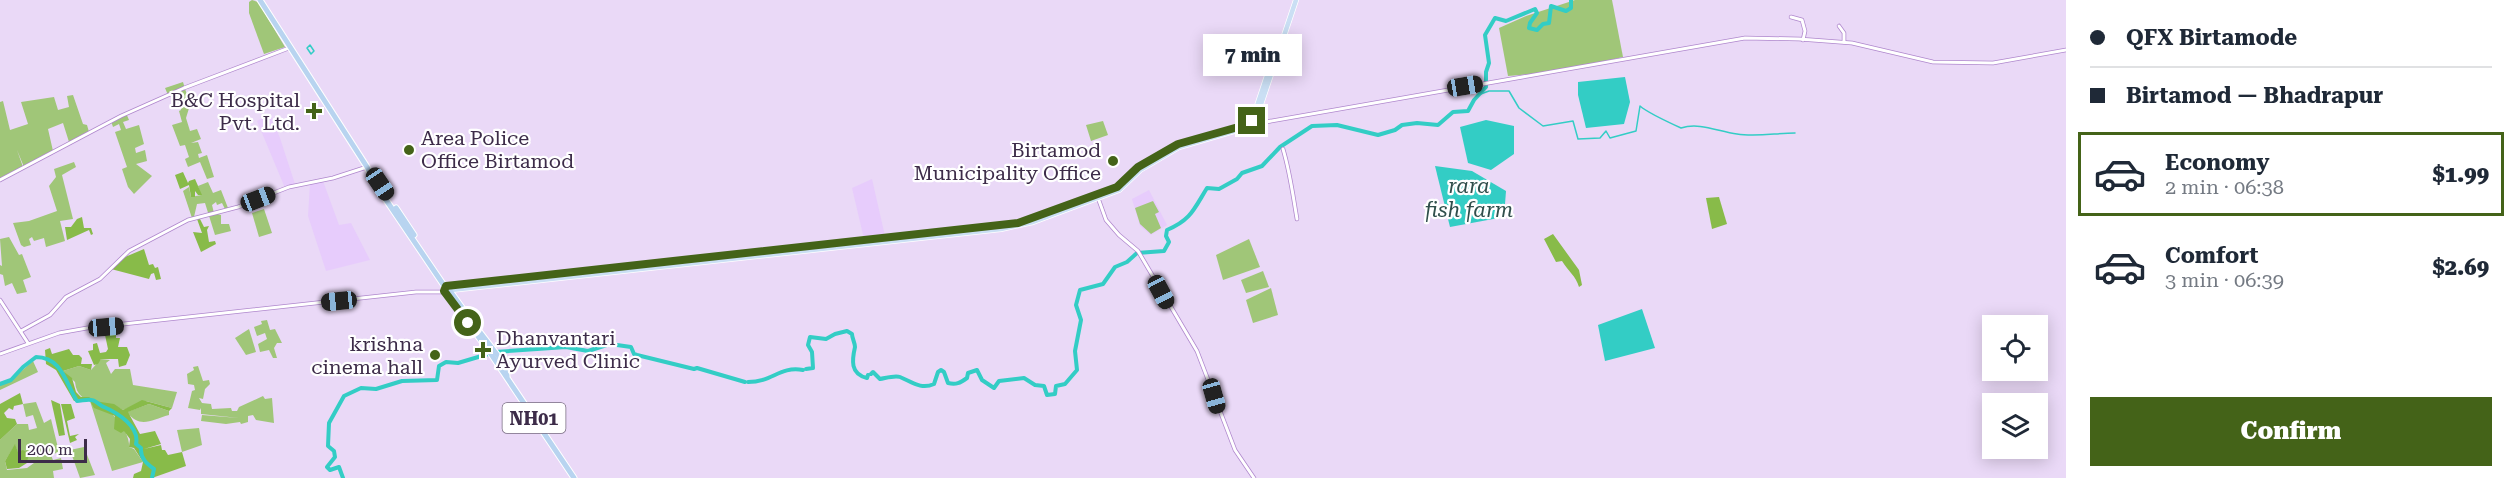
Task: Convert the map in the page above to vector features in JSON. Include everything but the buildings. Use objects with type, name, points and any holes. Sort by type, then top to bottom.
[{"type":"highway","name":"NH01","points":[[260,0],[440,281],[454,297],[574,478]]},
{"type":"highway","name":"NH01","points":[[368,170],[473,327]]},
{"type":"highway","points":[[473,327],[489,343],[491,354]]},
{"type":"highway","points":[[473,327],[491,354]]},
{"type":"main road","points":[[448,289],[1018,223],[1098,197],[1117,187],[1147,162],[1189,142],[1254,121],[1294,0]]},
{"type":"street","points":[[1791,17],[1802,20],[1805,31],[1803,40]]},
{"type":"street","points":[[1839,26],[1844,33],[1844,42]]},
{"type":"street","points":[[1254,121],[1490,83],[1745,38],[1844,42],[1872,46],[1907,57],[1937,62],[1993,63],[2066,50]]},
{"type":"street","points":[[0,180],[121,116],[289,48]]},
{"type":"street","points":[[1283,149],[1290,171],[1290,186],[1297,219]]},
{"type":"street","points":[[21,331],[50,315],[66,297],[100,279],[129,251],[188,220],[238,207],[289,187],[368,170]]},
{"type":"street","points":[[1098,197],[1106,220],[1138,252],[1197,351],[1235,450],[1254,478]]},
{"type":"street","points":[[430,291],[448,289]]},
{"type":"street","points":[[0,354],[59,333],[87,328],[448,289]]},
{"type":"street","points":[[0,300],[30,343]]},
{"type":"shaded area","points":[[252,0],[258,2],[285,47],[264,54],[249,13],[249,2]]},
{"type":"shaded area","points":[[1575,0],[1612,0],[1623,57],[1560,72],[1508,76],[1499,28],[1526,16]]},
{"type":"shaded area","points":[[1241,38],[1246,61],[1234,62],[1229,41]]},
{"type":"shaded area","points":[[183,82],[190,105],[186,118],[190,131],[197,129],[201,139],[191,143],[198,142],[202,153],[198,154],[199,158],[207,155],[214,177],[207,179],[200,162],[188,167],[185,159],[189,157],[185,145],[180,146],[172,125],[182,122],[179,111],[182,102],[176,92],[168,95],[165,88]]},
{"type":"shaded area","points":[[73,95],[83,124],[87,125],[89,132],[69,142],[63,123],[48,129],[53,151],[24,167],[17,150],[23,167],[0,179],[0,102],[3,101],[10,130],[28,124],[21,102],[54,97],[58,110],[69,107],[67,96]]},
{"type":"shaded area","points":[[126,113],[129,120],[123,122],[126,129],[139,125],[144,144],[135,148],[136,153],[145,150],[147,161],[136,164],[152,176],[134,194],[128,187],[122,169],[127,167],[115,132],[121,130],[119,124],[113,127],[111,121]]},
{"type":"shaded area","points":[[264,117],[265,119],[271,117],[295,184],[285,188],[257,121]]},
{"type":"shaded area","points":[[1103,121],[1108,135],[1091,141],[1086,125]]},
{"type":"shaded area","points":[[74,162],[76,167],[62,175],[73,219],[60,221],[65,241],[46,247],[44,238],[34,241],[32,237],[29,239],[31,245],[24,247],[21,245],[13,223],[29,221],[57,211],[49,186],[56,177],[54,169]]},
{"type":"shaded area","points":[[183,172],[188,183],[195,179],[202,195],[198,195],[195,191],[195,197],[191,197],[189,185],[180,189],[175,175]]},
{"type":"shaded area","points":[[872,179],[885,236],[864,239],[852,188]]},
{"type":"shaded area","points":[[323,181],[339,225],[351,223],[370,260],[326,271],[308,216],[310,183]]},
{"type":"shaded area","points":[[208,182],[213,193],[221,190],[228,208],[225,209],[222,203],[217,205],[216,202],[212,205],[214,213],[221,215],[221,224],[229,224],[231,231],[215,235],[205,203],[197,204],[192,218],[183,191],[189,187],[191,197],[201,195],[198,186]]},
{"type":"shaded area","points":[[1149,190],[1167,225],[1151,235],[1140,226],[1132,199]]},
{"type":"shaded area","points":[[1719,197],[1727,224],[1712,229],[1706,198]]},
{"type":"shaded area","points":[[1153,201],[1159,212],[1155,214],[1161,228],[1151,234],[1140,224],[1135,208]]},
{"type":"shaded area","points":[[264,209],[272,233],[259,237],[252,213]]},
{"type":"shaded area","points":[[82,217],[84,228],[91,228],[93,234],[91,235],[89,230],[67,240],[65,227],[71,227],[77,219]]},
{"type":"shaded area","points":[[197,219],[200,219],[204,227],[209,226],[207,230],[209,242],[215,241],[216,244],[201,252],[193,232],[202,233]]},
{"type":"shaded area","points":[[1553,234],[1579,270],[1582,285],[1579,287],[1562,261],[1556,262],[1544,239]]},
{"type":"shaded area","points":[[9,237],[19,255],[22,254],[31,277],[23,280],[27,292],[17,294],[12,283],[5,286],[3,275],[0,274],[0,265],[2,266],[0,239]]},
{"type":"shaded area","points":[[1249,239],[1260,267],[1223,280],[1216,255]]},
{"type":"shaded area","points":[[144,249],[149,265],[153,264],[155,268],[158,267],[161,279],[156,280],[154,273],[149,279],[111,269],[125,257]]},
{"type":"shaded area","points":[[1263,271],[1269,287],[1246,293],[1241,280]]},
{"type":"shaded area","points":[[1271,288],[1278,315],[1253,323],[1246,300]]},
{"type":"shaded area","points":[[267,320],[270,330],[275,329],[282,343],[277,343],[274,348],[277,358],[273,358],[269,350],[260,352],[258,344],[267,339],[265,333],[257,336],[254,327],[262,324],[261,321]]},
{"type":"shaded area","points":[[249,329],[256,352],[246,355],[235,338]]},
{"type":"shaded area","points":[[116,330],[116,338],[120,338],[118,347],[127,347],[130,355],[126,365],[119,367],[118,359],[101,359],[98,364],[94,365],[88,351],[93,350],[93,344],[97,343],[100,353],[106,352],[108,349],[105,335]]},
{"type":"shaded area","points":[[50,348],[52,354],[69,349],[73,355],[79,355],[82,358],[81,364],[92,364],[91,370],[79,366],[63,371],[72,378],[76,392],[81,397],[114,404],[123,410],[142,400],[172,408],[169,411],[149,404],[128,412],[140,434],[155,431],[161,444],[144,449],[161,445],[162,450],[165,450],[168,455],[182,452],[186,466],[152,478],[133,478],[134,474],[141,471],[143,462],[134,448],[129,447],[130,439],[124,431],[121,433],[114,429],[115,416],[94,408],[90,401],[74,401],[56,370],[46,364],[45,350]]},
{"type":"shaded area","points":[[101,359],[110,360],[106,363],[111,374],[115,369],[130,369],[133,385],[177,392],[172,408],[146,401],[123,410],[116,406],[86,400],[77,390],[75,382],[63,371],[79,366],[91,370]]},
{"type":"shaded area","points":[[33,361],[38,372],[0,390],[0,384],[11,380]]},
{"type":"shaded area","points":[[198,366],[203,381],[209,380],[210,384],[205,389],[203,399],[199,398],[202,403],[211,404],[212,409],[231,408],[232,411],[237,411],[239,407],[263,396],[265,399],[272,398],[274,423],[256,420],[253,415],[248,416],[248,422],[241,424],[240,422],[226,424],[201,421],[202,415],[239,418],[201,414],[201,408],[200,410],[188,408],[192,391],[195,390],[194,385],[188,384],[187,374],[194,370],[193,367]]},
{"type":"shaded area","points":[[20,393],[23,404],[14,406],[13,410],[9,408],[4,413],[7,418],[15,419],[17,424],[0,440],[0,404]]},
{"type":"shaded area","points":[[51,400],[60,404],[65,435],[59,436]]},
{"type":"shaded area","points":[[90,401],[118,420],[127,435],[129,447],[134,449],[143,462],[112,471]]},
{"type":"shaded area","points":[[36,402],[44,423],[51,419],[59,452],[51,455],[53,460],[61,458],[63,469],[53,471],[54,478],[0,478],[0,440],[17,424],[28,424],[29,430],[37,428],[33,415],[26,417],[23,404]],"holes":[[[15,445],[18,453],[28,454],[27,463],[35,460],[34,463],[27,468],[7,470],[5,461]]]},
{"type":"shaded area","points":[[61,404],[71,404],[75,418],[67,421],[70,436],[79,434],[75,437],[77,440],[70,443]]},
{"type":"shaded area","points":[[149,404],[169,411],[169,415],[141,422],[127,412]]},
{"type":"shaded area","points":[[199,428],[202,445],[182,452],[177,430]]},
{"type":"shaded area","points":[[15,444],[18,452],[23,450],[29,454],[27,463],[19,468],[7,469],[5,461]]},
{"type":"shaded area","points":[[84,447],[95,475],[80,478],[70,450]]},
{"type":"water","points":[[1625,77],[1630,102],[1624,124],[1586,128],[1578,95],[1578,82]]},
{"type":"water","name":"rara fish farm","points":[[1486,120],[1514,126],[1514,154],[1491,170],[1468,163],[1460,127]]},
{"type":"water","name":"rara fish farm","points":[[1435,166],[1472,171],[1506,191],[1504,217],[1450,227]]},
{"type":"water","points":[[1642,309],[1655,348],[1605,361],[1598,325]]},
{"type":"waterway","points":[[871,374],[873,372],[880,379],[898,376],[917,385],[929,386],[934,384],[941,370],[948,383],[953,384],[962,381],[967,378],[968,373],[977,370],[982,380],[994,388],[999,381],[1024,378],[1035,385],[1044,386],[1047,395],[1055,394],[1056,386],[1065,384],[1077,370],[1075,351],[1081,320],[1076,305],[1080,290],[1103,284],[1115,267],[1127,262],[1137,253],[1164,251],[1169,242],[1166,236],[1167,230],[1187,218],[1207,188],[1219,189],[1237,179],[1242,173],[1262,166],[1280,147],[1312,126],[1337,125],[1378,135],[1395,130],[1402,125],[1417,123],[1438,125],[1453,112],[1468,111],[1486,87],[1486,72],[1489,63],[1485,35],[1495,18],[1506,21],[1535,9],[1537,13],[1529,28],[1537,30],[1543,24],[1549,23],[1551,6],[1566,11],[1571,8],[1571,0]]},
{"type":"waterway","points":[[310,45],[314,51],[311,54],[307,48],[310,45]]},
{"type":"waterway","points":[[1478,95],[1489,91],[1509,91],[1519,108],[1543,126],[1573,121],[1578,139],[1600,138],[1606,131],[1610,138],[1636,131],[1640,106],[1681,128],[1695,126],[1744,135],[1795,133]]},
{"type":"waterway","points":[[806,369],[813,368],[812,352],[808,345],[810,337],[826,339],[847,331],[852,334],[855,345],[853,361],[855,370],[861,376],[867,378],[868,375]]},
{"type":"waterway","points":[[343,478],[339,467],[330,470],[327,467],[335,457],[334,451],[328,446],[329,423],[344,396],[361,388],[376,389],[402,381],[437,380],[439,366],[446,362],[458,363],[495,352],[566,347],[588,351],[610,344],[631,347],[637,355],[697,368],[745,382]]},
{"type":"waterway","points":[[0,384],[11,380],[36,357],[52,361],[62,373],[77,401],[95,401],[127,421],[135,432],[136,444],[141,448],[143,458],[154,469],[152,478]]},
{"type":"waterway","points":[[748,382],[764,380],[788,370],[803,370]]},
{"type":"place","name":"B&C Hospital Pvt. Ltd.","points":[[314,111]]},
{"type":"place","name":"Area Police Office Birtamod","points":[[409,150]]},
{"type":"place","name":"Birtamod Municipality Office","points":[[1113,161]]},
{"type":"place","name":"Dhanvantari Ayurved Clinic","points":[[483,350]]},
{"type":"place","name":"krishna cinema hall","points":[[435,355]]},
{"type":"route","points":[[468,323],[444,291],[446,286],[591,272],[1018,223],[1117,187],[1138,167],[1178,144],[1249,124],[1252,121]]}]
